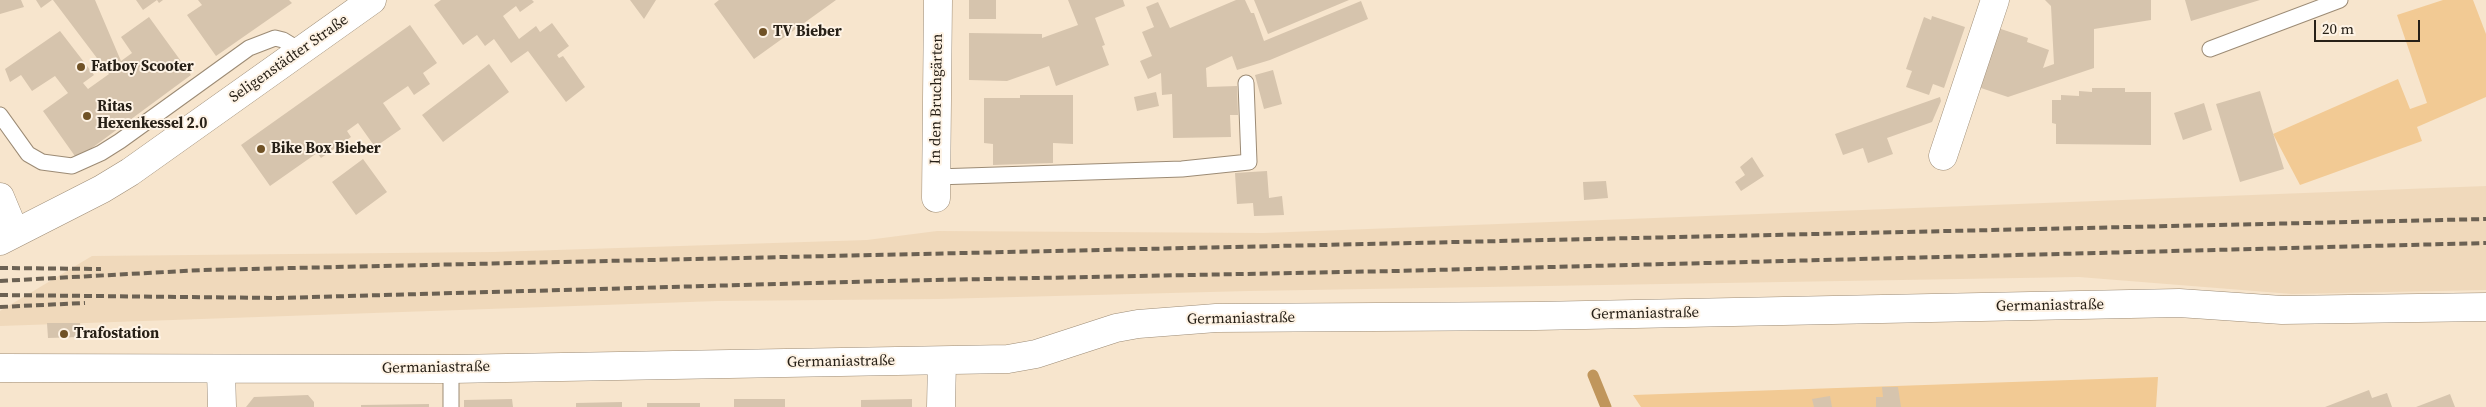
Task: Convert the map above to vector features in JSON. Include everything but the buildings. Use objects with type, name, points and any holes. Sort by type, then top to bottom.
[{"type":"street","name":"Seligenstädter Straße","points":[[7,237],[86,198],[130,172],[372,0]]},
{"type":"street","name":"In den Bruchgärten","points":[[936,187],[938,0]]},
{"type":"street","points":[[1943,156],[1995,0]]},
{"type":"street","points":[[0,197],[7,237]]},
{"type":"street","name":"Germaniastraße","points":[[0,368],[221,370],[451,369],[1008,359],[1036,354],[1116,328],[1157,322],[1216,318],[1546,316],[2179,303],[2282,310],[2486,307]]},
{"type":"street","points":[[941,407],[942,361]]},
{"type":"street","points":[[221,370],[222,407]]},
{"type":"lane","points":[[2210,49],[2340,0]]},
{"type":"lane","points":[[0,115],[28,154],[42,162],[72,166],[101,154],[257,44],[275,38],[283,40],[301,50]]},
{"type":"lane","points":[[936,187],[1182,170],[1249,162],[1246,83]]},
{"type":"lane","points":[[450,407],[451,369]]},
{"type":"shaded area","points":[[2443,0],[2473,0],[2486,34],[2486,97],[2417,127],[2422,141],[2300,185],[2273,134],[2398,79],[2410,109],[2427,103],[2397,15]]},
{"type":"shaded area","points":[[2486,186],[2486,290],[2292,294],[2079,277],[1249,291],[938,299],[718,301],[0,326],[0,311],[92,256],[494,252],[867,240],[937,231],[1264,233]]},
{"type":"shaded area","points":[[2158,377],[2156,407],[1641,407],[1633,395]]},
{"type":"waterway","points":[[1593,375],[1606,407]]},
{"type":"railway","points":[[0,281],[203,270],[2486,219]]},
{"type":"railway","points":[[0,295],[278,298],[884,281],[1395,271],[2486,243]]},
{"type":"railway","points":[[0,268],[101,269]]},
{"type":"railway","points":[[0,307],[85,303]]},
{"type":"place","name":"TV Bieber","points":[[763,32]]},
{"type":"place","name":"Fatboy Scooter","points":[[81,67]]},
{"type":"place","name":"Ritas Hexenkessel 2.0","points":[[87,116]]},
{"type":"place","name":"Bike Box Bieber","points":[[261,149]]},
{"type":"place","name":"Trafostation","points":[[64,334]]}]
